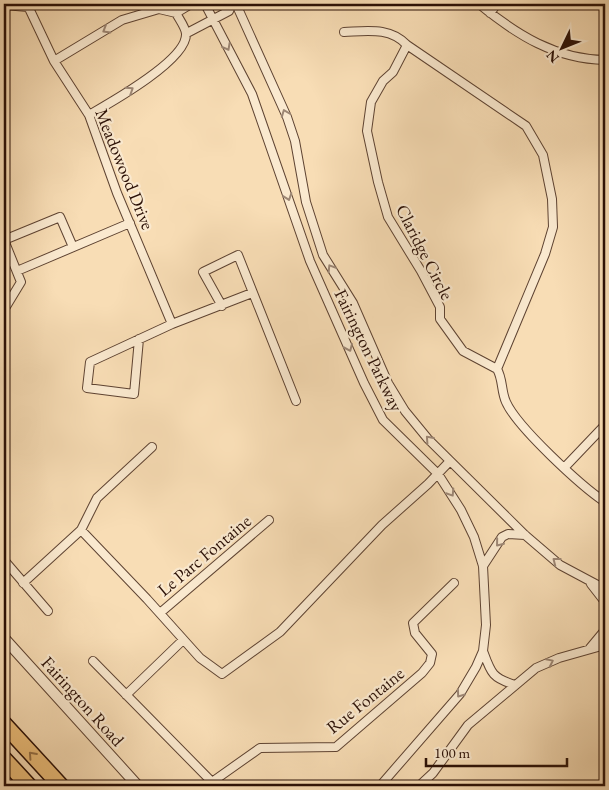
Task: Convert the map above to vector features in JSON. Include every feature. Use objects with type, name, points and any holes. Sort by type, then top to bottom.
[{"type":"highway","points":[[4,724],[61,786]]},
{"type":"highway","points":[[4,759],[29,786]]},
{"type":"street","points":[[54,61],[122,20],[159,9],[176,13],[191,4]]},
{"type":"street","name":"Fairington Parkway","points":[[205,4],[252,94],[310,261],[364,383],[383,420],[438,474],[466,519],[474,537],[482,566],[486,615],[483,651],[476,668],[460,694],[381,786]]},
{"type":"street","points":[[186,33],[213,21],[229,11],[234,4]]},
{"type":"street","name":"Fairington Parkway","points":[[234,4],[287,117],[295,141],[306,202],[323,255],[353,303],[392,390],[405,411],[450,461],[525,535],[560,564],[605,589]]},
{"type":"street","points":[[479,4],[516,32],[544,48],[564,55],[605,60]]},
{"type":"street","points":[[490,13],[497,4]]},
{"type":"street","points":[[4,5],[30,5]]},
{"type":"street","name":"Meadowood Drive","points":[[30,5],[54,61],[89,115],[130,223],[172,324]]},
{"type":"street","points":[[89,115],[165,67],[186,39],[186,33],[176,13]]},
{"type":"street","points":[[344,32],[385,31],[400,38],[407,45],[526,126],[543,155],[552,199],[553,227],[544,254],[497,369],[505,401],[515,418],[575,479],[605,502]]},
{"type":"street","name":"Claridge Circle","points":[[407,45],[393,72],[383,81],[371,102],[367,131],[378,182],[388,217],[440,307],[440,319],[463,351],[497,369]]},
{"type":"street","points":[[4,310],[20,282],[4,240],[60,217],[73,247]]},
{"type":"street","points":[[17,271],[130,223]]},
{"type":"street","points":[[222,306],[203,272],[238,255],[296,401]]},
{"type":"street","points":[[139,339],[134,394],[87,388],[90,362],[139,339],[172,324],[252,293]]},
{"type":"street","points":[[564,468],[605,425]]},
{"type":"street","points":[[23,583],[81,530],[98,498],[152,447]]},
{"type":"street","points":[[81,530],[160,612],[200,658],[222,674],[280,632],[382,525],[450,461]]},
{"type":"street","name":"Le Parc Fontaine","points":[[160,612],[269,520]]},
{"type":"street","points":[[482,566],[502,537],[508,534],[525,535]]},
{"type":"street","points":[[4,560],[48,611]]},
{"type":"street","points":[[590,582],[605,602]]},
{"type":"street","name":"Rue Fontaine","points":[[126,695],[212,782],[260,748],[336,747],[422,674],[430,663],[432,654],[415,633],[413,623],[454,583]]},
{"type":"street","points":[[590,648],[605,630]]},
{"type":"street","name":"Fairington Road","points":[[4,638],[138,786]]},
{"type":"street","points":[[93,661],[126,695],[183,640]]},
{"type":"street","points":[[419,786],[433,774],[468,725],[536,668],[558,658],[605,645]]},
{"type":"street","points":[[483,651],[493,676],[497,680],[515,685]]}]
